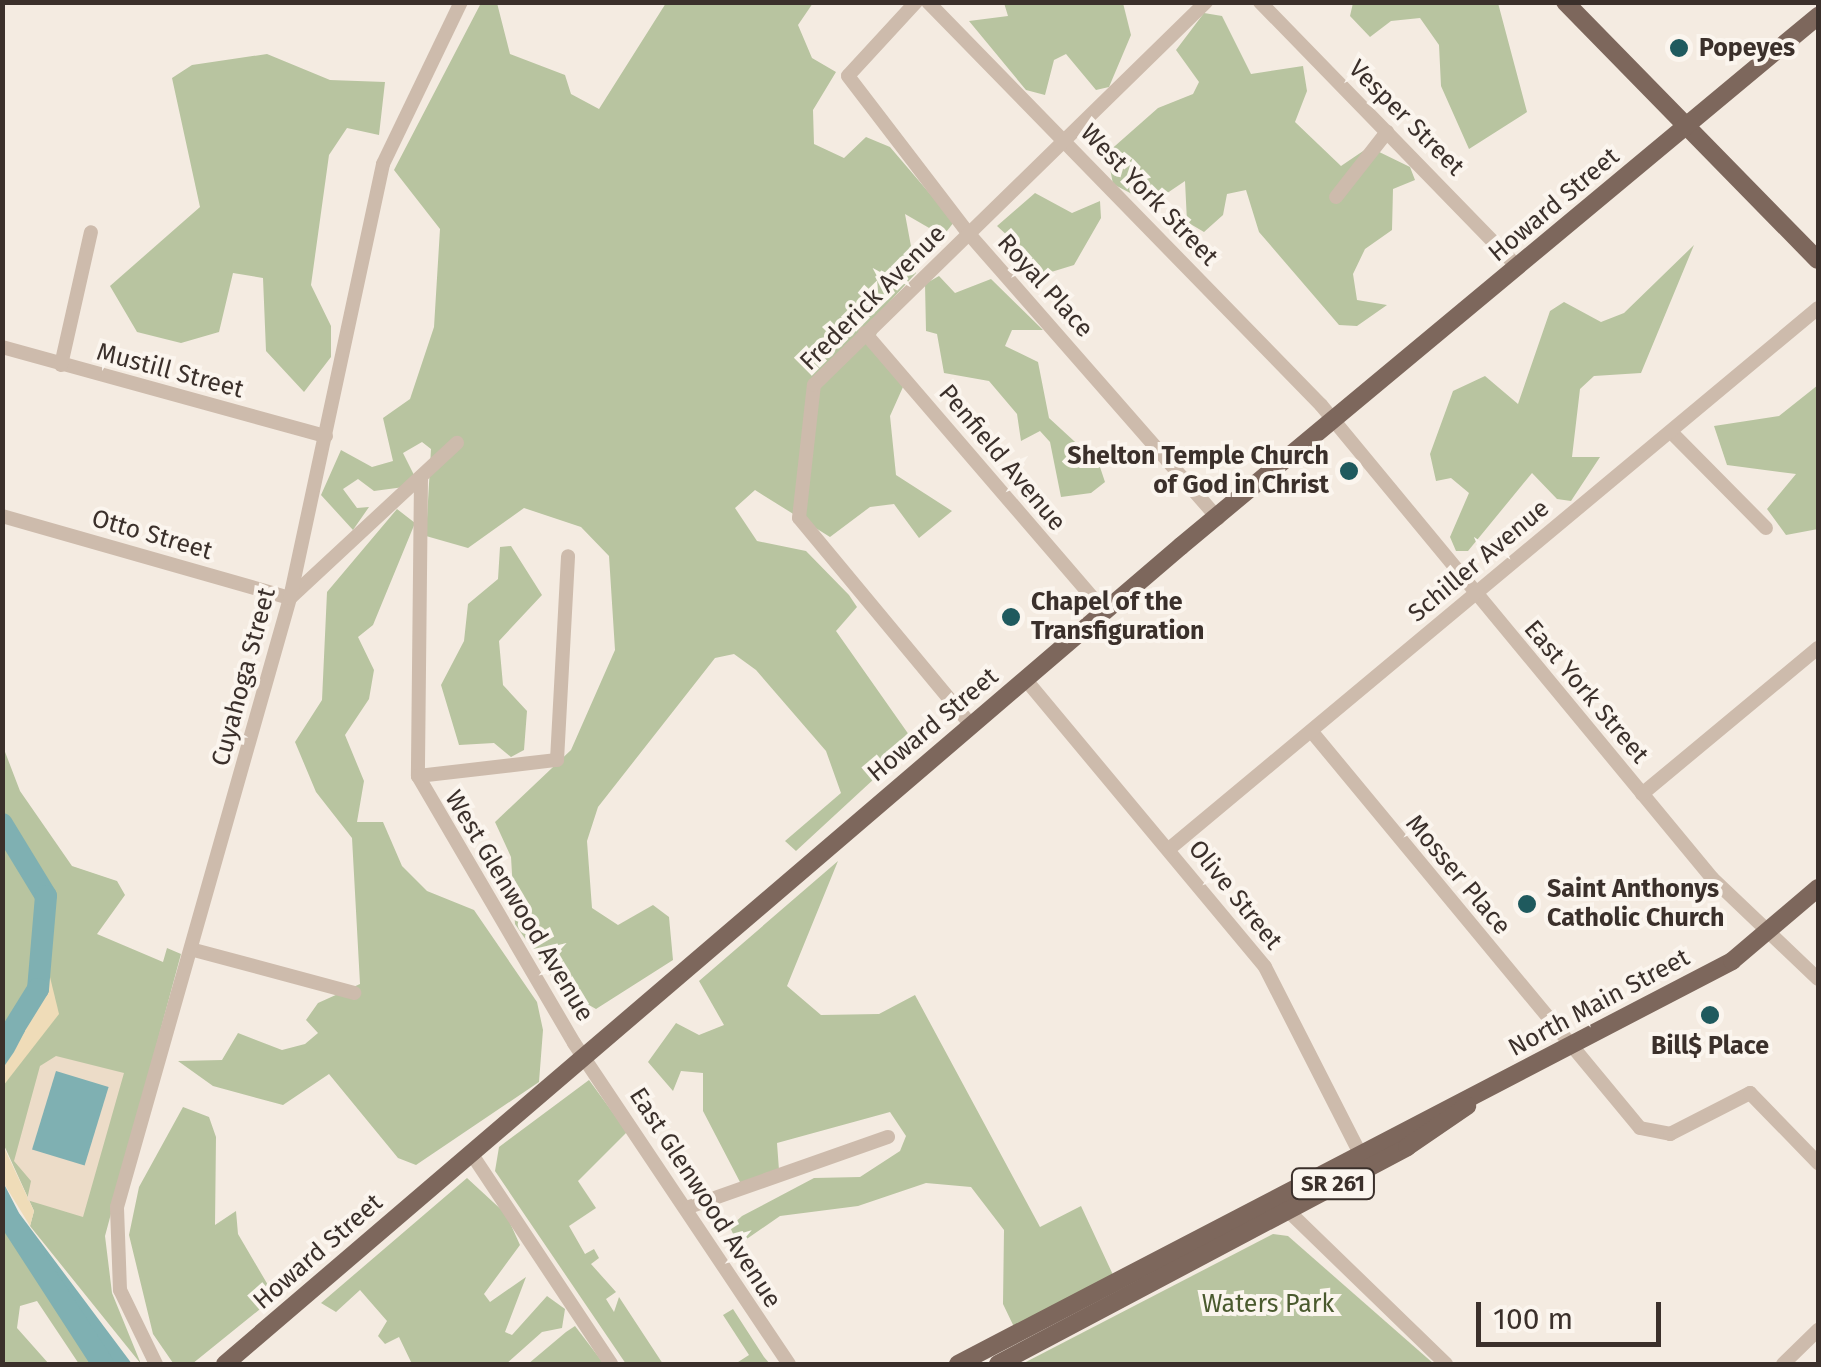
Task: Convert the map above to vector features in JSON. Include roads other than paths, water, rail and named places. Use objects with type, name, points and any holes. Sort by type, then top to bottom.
[{"type":"main road","points":[[1565,2],[1818,260]]},
{"type":"main road","name":"Howard Street","points":[[225,1364],[971,725],[1818,16]]},
{"type":"main road","name":"North Main Street","points":[[1280,1201],[1360,1149],[1572,1046],[1767,934],[1818,888]]},
{"type":"main road","name":"North Main Street","points":[[1092,1298],[1280,1201],[1366,1168],[1496,1086]]},
{"type":"main road","name":"SR 261","points":[[958,1364],[1092,1298]]},
{"type":"main road","name":"SR 261","points":[[998,1364],[1092,1298]]},
{"type":"street","name":"Cuyahoga Street","points":[[156,1364],[120,1290],[113,1243],[290,598],[383,164],[461,2]]},
{"type":"street","name":"Royal Place","points":[[916,2],[848,76],[968,234],[1218,518]]},
{"type":"street","name":"West York Street","points":[[928,2],[1066,140],[1333,421]]},
{"type":"street","name":"Frederick Avenue","points":[[971,725],[799,518],[815,382],[1206,2]]},
{"type":"street","name":"Vesper Street","points":[[1260,2],[1518,267]]},
{"type":"street","points":[[1336,197],[1387,132]]},
{"type":"street","points":[[61,365],[91,232]]},
{"type":"street","name":"Schiller Avenue","points":[[1168,849],[1818,308]]},
{"type":"street","name":"Penfield Avenue","points":[[866,333],[1105,612]]},
{"type":"street","name":"Mustill Street","points":[[2,347],[326,436]]},
{"type":"street","name":"East York Street","points":[[1333,421],[1642,794],[1767,934],[1818,979]]},
{"type":"street","points":[[1671,432],[1766,528]]},
{"type":"street","points":[[290,598],[457,444]]},
{"type":"street","name":"West Glenwood Avenue","points":[[421,478],[418,776],[586,1054]]},
{"type":"street","name":"Otto Street","points":[[2,516],[290,598]]},
{"type":"street","points":[[418,776],[557,760],[568,556]]},
{"type":"street","points":[[1642,794],[1818,648]]},
{"type":"street","name":"Olive Street","points":[[1026,680],[1168,849],[1287,1000],[1366,1168]]},
{"type":"street","name":"Mosser Place","points":[[1312,732],[1649,1135],[1670,1134],[1750,1094],[1818,1163]]},
{"type":"street","points":[[194,950],[354,993]]},
{"type":"street","name":"East Glenwood Avenue","points":[[586,1054],[790,1364]]},
{"type":"street","points":[[689,1208],[888,1137]]},
{"type":"street","points":[[470,1153],[611,1364]]},
{"type":"street","points":[[1280,1201],[1446,1364]]},
{"type":"street","points":[[1783,1364],[1818,1330]]},
{"type":"water","points":[[25,1031],[14,1052],[3,1068],[3,1033]]},
{"type":"water","points":[[56,1071],[109,1087],[85,1165],[32,1149]]},
{"type":"water","points":[[3,1182],[19,1213],[132,1364],[104,1364],[3,1208]]},
{"type":"waterway","points":[[2,824],[46,896],[38,989],[2,1047]]},
{"type":"waterway","points":[[2,1208],[103,1364]]},
{"type":"place","name":"Popeyes","points":[[1679,48]]},
{"type":"place","name":"Shelton Temple Church of God in Christ","points":[[1349,471]]},
{"type":"place","name":"Chapel of the Transfiguration","points":[[1011,617]]},
{"type":"place","name":"Saint Anthonys Catholic Church","points":[[1527,904]]},
{"type":"place","name":"Bill$ Place","points":[[1710,1015]]},
{"type":"park label","name":"Waters Park","points":[[1268,1304]]}]
